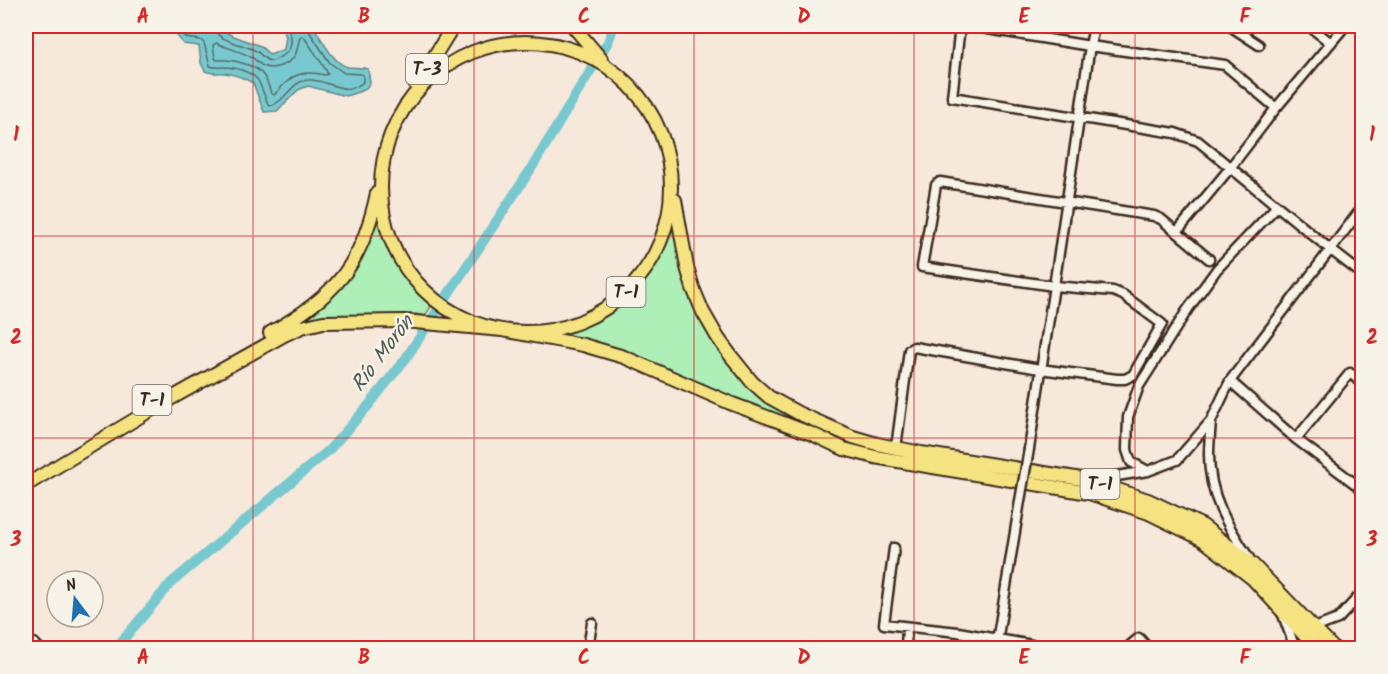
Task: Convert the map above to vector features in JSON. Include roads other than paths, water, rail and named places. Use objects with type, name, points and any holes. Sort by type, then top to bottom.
[{"type":"highway","name":"T-3","points":[[401,114],[453,26]]},
{"type":"highway","points":[[573,26],[592,55]]},
{"type":"highway","name":"T-1","points":[[27,483],[131,412],[280,327],[320,300],[347,271],[359,250],[370,224],[391,135],[401,114],[415,95],[450,65],[482,50],[516,43],[540,44],[563,47],[592,55],[632,88],[653,116],[663,137],[671,171],[684,252],[693,288],[711,326],[738,366],[769,397],[852,437],[896,448],[1088,480],[1148,500],[1203,526],[1252,564],[1333,648]]},
{"type":"highway","name":"T-1","points":[[382,169],[382,204],[390,238],[400,259],[413,278],[437,301],[454,313],[479,324],[502,330],[583,345],[624,357],[844,449],[875,457],[1089,493],[1149,513],[1202,539],[1252,579],[1316,648]]},
{"type":"highway","name":"T-1","points":[[27,483],[154,408],[296,329],[308,325],[323,322],[396,321],[537,332],[571,325],[603,310],[630,288],[651,261],[666,229],[672,194],[671,171]]},
{"type":"street","points":[[960,26],[952,97],[1175,133],[1198,141],[1362,274]]},
{"type":"street","points":[[969,26],[1225,65],[1276,108]]},
{"type":"street","points":[[997,644],[1054,286],[1089,46],[1094,26]]},
{"type":"street","points":[[1230,26],[1259,45]]},
{"type":"street","points":[[1309,26],[1331,43]]},
{"type":"street","points":[[1177,232],[1345,26]]},
{"type":"street","points":[[896,448],[909,350],[914,347],[1040,369],[1125,379],[1133,375],[1162,324],[1113,291],[1054,286],[922,267],[936,185],[940,182],[1154,216],[1161,219],[1209,259]]},
{"type":"street","points":[[1148,471],[1131,462],[1127,450],[1128,417],[1138,386],[1217,269],[1277,206]]},
{"type":"street","points":[[1088,480],[1148,471],[1177,460],[1211,421],[1230,381],[1362,208]]},
{"type":"street","points":[[1296,439],[1350,373],[1362,383]]},
{"type":"street","points":[[1230,381],[1296,439],[1362,489]]},
{"type":"street","points":[[1211,421],[1210,479],[1215,498],[1222,515],[1252,564]]},
{"type":"street","points":[[894,548],[884,624],[958,632],[997,644],[1032,645],[1035,648]]},
{"type":"street","points":[[1314,628],[1338,619],[1362,593]]},
{"type":"street","points":[[1281,609],[1295,648]]},
{"type":"street","points":[[588,648],[592,623]]},
{"type":"street","points":[[906,648],[907,627]]},
{"type":"street","points":[[1127,648],[1139,638],[1148,648]]},
{"type":"street","points":[[26,641],[34,643],[39,648]]},
{"type":"water","points":[[177,26],[215,26],[260,46],[270,55],[284,49],[286,36],[280,26],[313,26],[337,61],[348,67],[368,69],[370,83],[364,90],[346,96],[308,86],[298,90],[277,111],[264,112],[253,83],[232,74],[205,71],[201,63],[199,46],[183,44],[176,34]]},
{"type":"waterway","name":"Río Morón","points":[[116,648],[171,583],[329,450],[369,405],[406,358],[531,169],[608,42],[614,26]]}]
